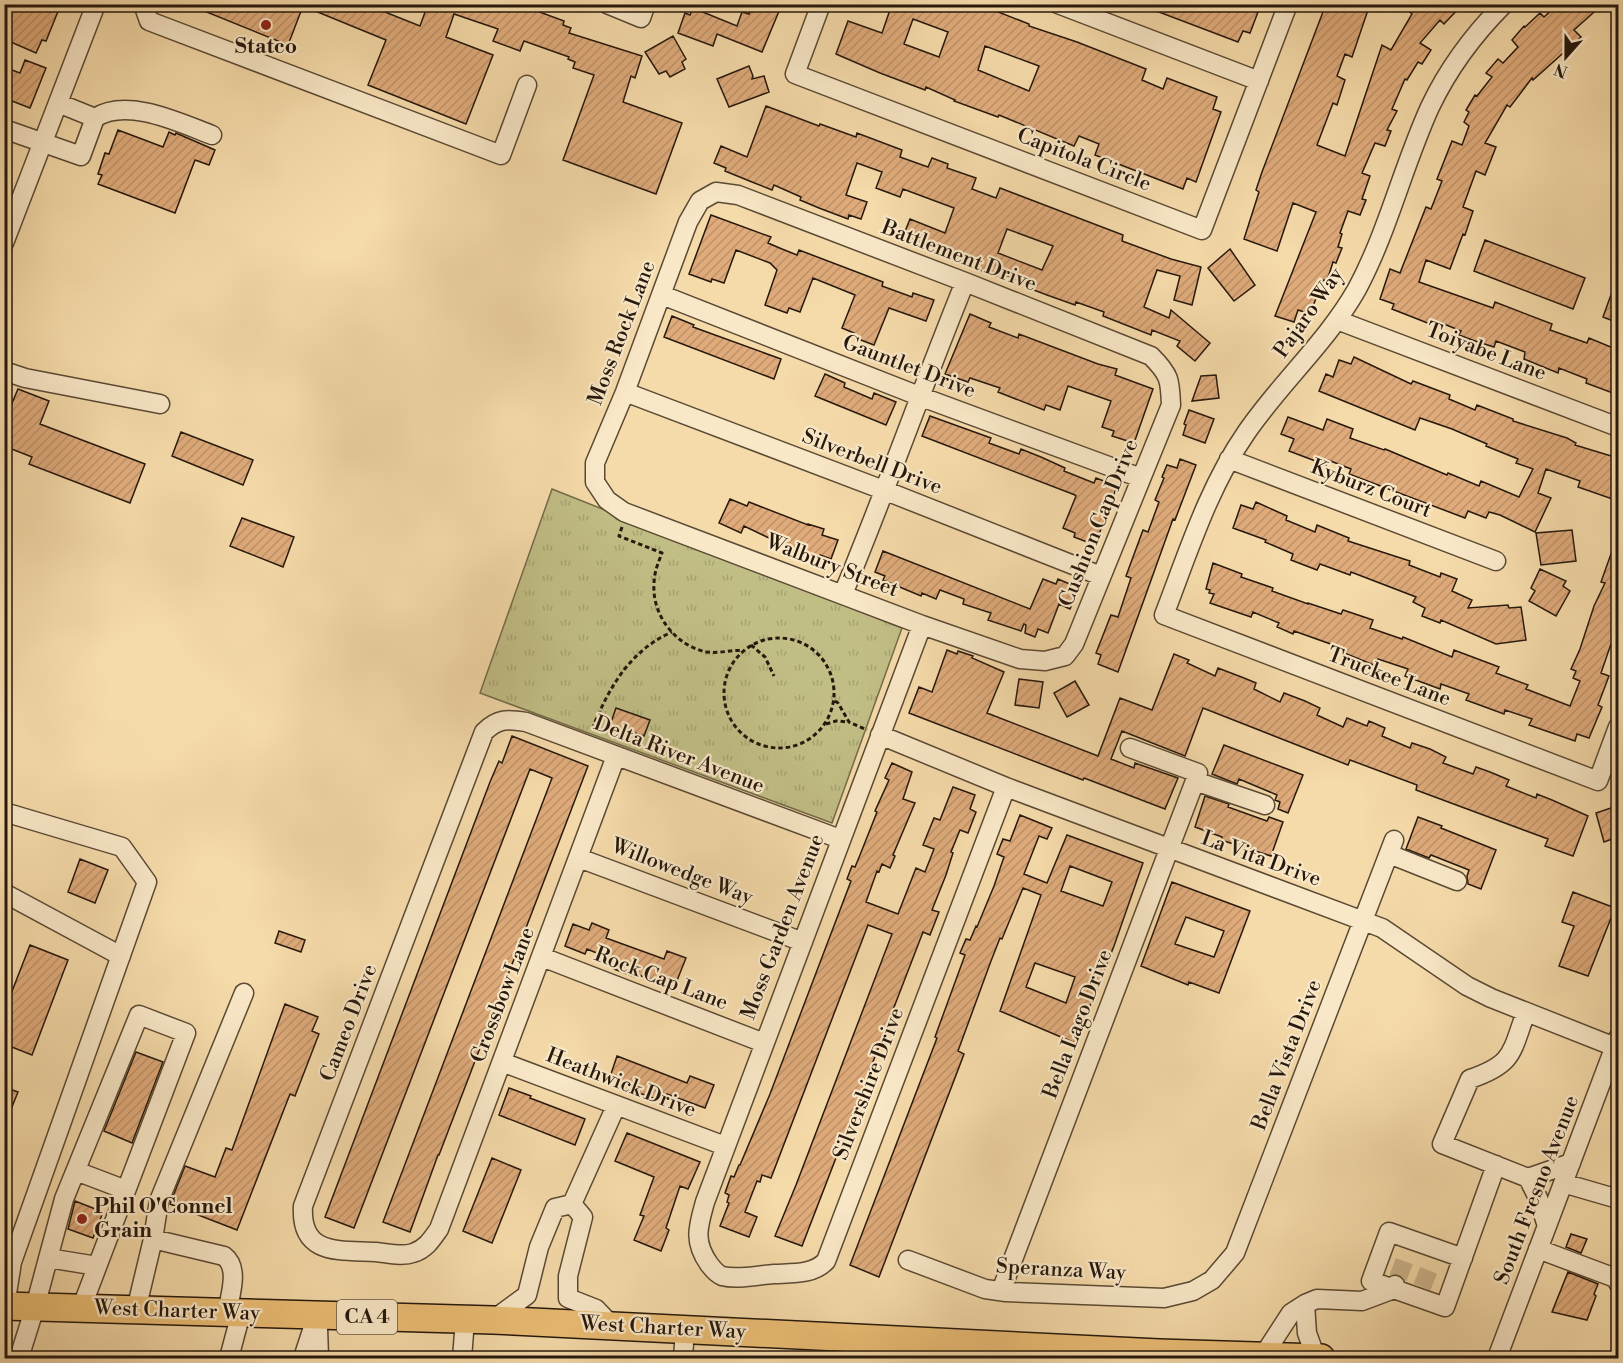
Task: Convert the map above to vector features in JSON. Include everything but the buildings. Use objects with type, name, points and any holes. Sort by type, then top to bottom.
[{"type":"highway","name":"West Charter Way","points":[[5,1306],[493,1320],[685,1329],[959,1351],[1321,1359]]},
{"type":"street","points":[[4,243],[96,4]]},
{"type":"street","points":[[144,4],[149,21],[501,154],[527,85]]},
{"type":"street","points":[[607,4],[644,11]]},
{"type":"street","name":"Capitola Circle","points":[[821,4],[795,74],[1202,230],[1288,4]]},
{"type":"street","points":[[1058,4],[1258,81]]},
{"type":"street","name":"Pajaro Way","points":[[1164,615],[1213,491],[1229,459],[1248,431],[1337,320],[1356,289],[1372,259],[1436,97],[1466,47],[1504,4]]},
{"type":"street","points":[[58,103],[95,118]]},
{"type":"street","points":[[4,129],[81,156],[95,118],[104,112],[153,113],[212,135]]},
{"type":"street","name":"Battlement Drive","points":[[716,192],[738,195],[1151,356],[1165,370],[1170,385]]},
{"type":"street","name":"Moss Rock Lane","points":[[607,500],[595,482],[595,463],[625,392],[688,222],[700,201],[716,192]]},
{"type":"street","points":[[843,594],[886,491],[919,396],[965,282]]},
{"type":"street","name":"Gauntlet Drive","points":[[662,295],[919,396],[1141,478]]},
{"type":"street","name":"Toiyabe Lane","points":[[1337,320],[1618,427]]},
{"type":"street","points":[[4,370],[25,378],[160,404]]},
{"type":"street","name":"Cushion Cap Drive","points":[[1045,661],[1065,656],[1074,644],[1171,405],[1170,385]]},
{"type":"street","name":"Silverbell Drive","points":[[625,392],[1101,576]]},
{"type":"street","name":"Kyburz Court","points":[[1229,459],[1496,561]]},
{"type":"street","name":"Walbury Street","points":[[607,500],[627,513],[922,625],[1020,659],[1045,661]]},
{"type":"street","name":"Truckee Lane","points":[[1164,615],[1598,781],[1618,727]]},
{"type":"street","name":"Moss Garden Avenue","points":[[698,1247],[698,1227],[725,1146],[922,625]]},
{"type":"street","name":"Delta River Avenue","points":[[501,720],[526,722],[840,839]]},
{"type":"street","name":"Cameo Drive","points":[[426,1247],[411,1254],[330,1249],[317,1244],[307,1234],[302,1223],[303,1206],[484,732],[501,720]]},
{"type":"street","name":"La Vita Drive","points":[[880,735],[1006,787],[1363,920],[1382,928],[1467,986],[1526,1012],[1617,1042]]},
{"type":"street","points":[[1130,748],[1265,806]]},
{"type":"street","name":"Crossbow Lane","points":[[426,1247],[439,1229],[616,756]]},
{"type":"street","name":"Bella Lago Drive","points":[[1001,1291],[1197,777]]},
{"type":"street","name":"Silvershire Drive","points":[[698,1247],[719,1275],[731,1277],[803,1272],[819,1268],[826,1261],[1006,787]]},
{"type":"street","points":[[4,812],[122,847],[147,882],[8,1260],[5,1306]]},
{"type":"street","name":"Bella Vista Drive","points":[[1212,1280],[1235,1253],[1392,847],[1457,881]]},
{"type":"street","name":"Willowedge Way","points":[[579,858],[803,942]]},
{"type":"street","points":[[4,893],[121,956]]},
{"type":"street","name":"Rock Cap Lane","points":[[542,957],[764,1043]]},
{"type":"street","points":[[136,1310],[153,1239],[159,1201],[244,993]]},
{"type":"street","points":[[1526,1012],[1508,1061],[1488,1073],[1470,1079],[1442,1144],[1528,1178],[1538,1198],[1547,1226]]},
{"type":"street","points":[[18,1359],[35,1307],[64,1199],[139,1014],[186,1033],[81,1309]]},
{"type":"street","name":"South Fresno Avenue","points":[[1497,1359],[1617,1042]]},
{"type":"street","name":"Heathwick Drive","points":[[502,1062],[725,1146]]},
{"type":"street","points":[[572,1204],[616,1106]]},
{"type":"street","points":[[1528,1178],[1571,1163]]},
{"type":"street","points":[[1463,1258],[1434,1256],[1410,1247],[1389,1232],[1371,1281],[1396,1283],[1420,1292],[1445,1307],[1463,1258],[1496,1165]]},
{"type":"street","points":[[76,1171],[126,1191]]},
{"type":"street","points":[[1563,1183],[1618,1199]]},
{"type":"street","points":[[493,1320],[527,1295],[539,1247],[555,1208],[572,1204]]},
{"type":"street","points":[[572,1204],[583,1217],[568,1276],[568,1298],[596,1309],[612,1326]]},
{"type":"street","points":[[153,1239],[224,1256],[230,1261],[233,1269],[234,1313],[229,1359]]},
{"type":"street","points":[[1538,1249],[1618,1279],[1618,1283]]},
{"type":"street","points":[[48,1258],[97,1266]]},
{"type":"street","name":"Speranza Way","points":[[908,1260],[985,1289],[1001,1291],[1164,1299],[1193,1291],[1212,1280]]},
{"type":"street","points":[[1254,1357],[1291,1313],[1305,1304],[1317,1299],[1362,1301],[1396,1283]]},
{"type":"street","points":[[1305,1304],[1307,1333],[1316,1358]]},
{"type":"street","points":[[303,1359],[317,1315]]},
{"type":"street","points":[[317,1315],[319,1359]]},
{"type":"street","points":[[462,1359],[465,1320]]},
{"type":"street","points":[[683,1359],[685,1329]]},
{"type":"path","points":[[627,513],[619,536],[662,553],[656,572],[654,592],[658,611],[672,632],[691,646],[704,651],[718,653],[744,651]]},
{"type":"path","points":[[586,744],[604,700],[626,666],[650,644],[672,632]]},
{"type":"path","points":[[785,638],[802,643],[817,652],[828,666],[834,683],[834,701],[825,724],[814,736],[800,745],[784,748],[767,747],[752,741],[739,731],[730,717],[724,702],[724,685],[729,670],[738,656],[751,645],[767,639],[785,638]]},
{"type":"path","points":[[751,645],[765,657],[774,676]]},
{"type":"path","points":[[834,701],[838,703],[849,722]]},
{"type":"path","points":[[825,724],[849,722],[880,735]]},
{"type":"green space","points":[[552,489],[902,628],[832,823],[480,693]]},
{"type":"tunnel","points":[[1398,1278],[1407,1254]]},
{"type":"tunnel","points":[[1422,1287],[1432,1262]]},
{"type":"place","name":"Statco","points":[[266,25]]},
{"type":"place","name":"Phil O'Connel Grain","points":[[82,1219]]}]
